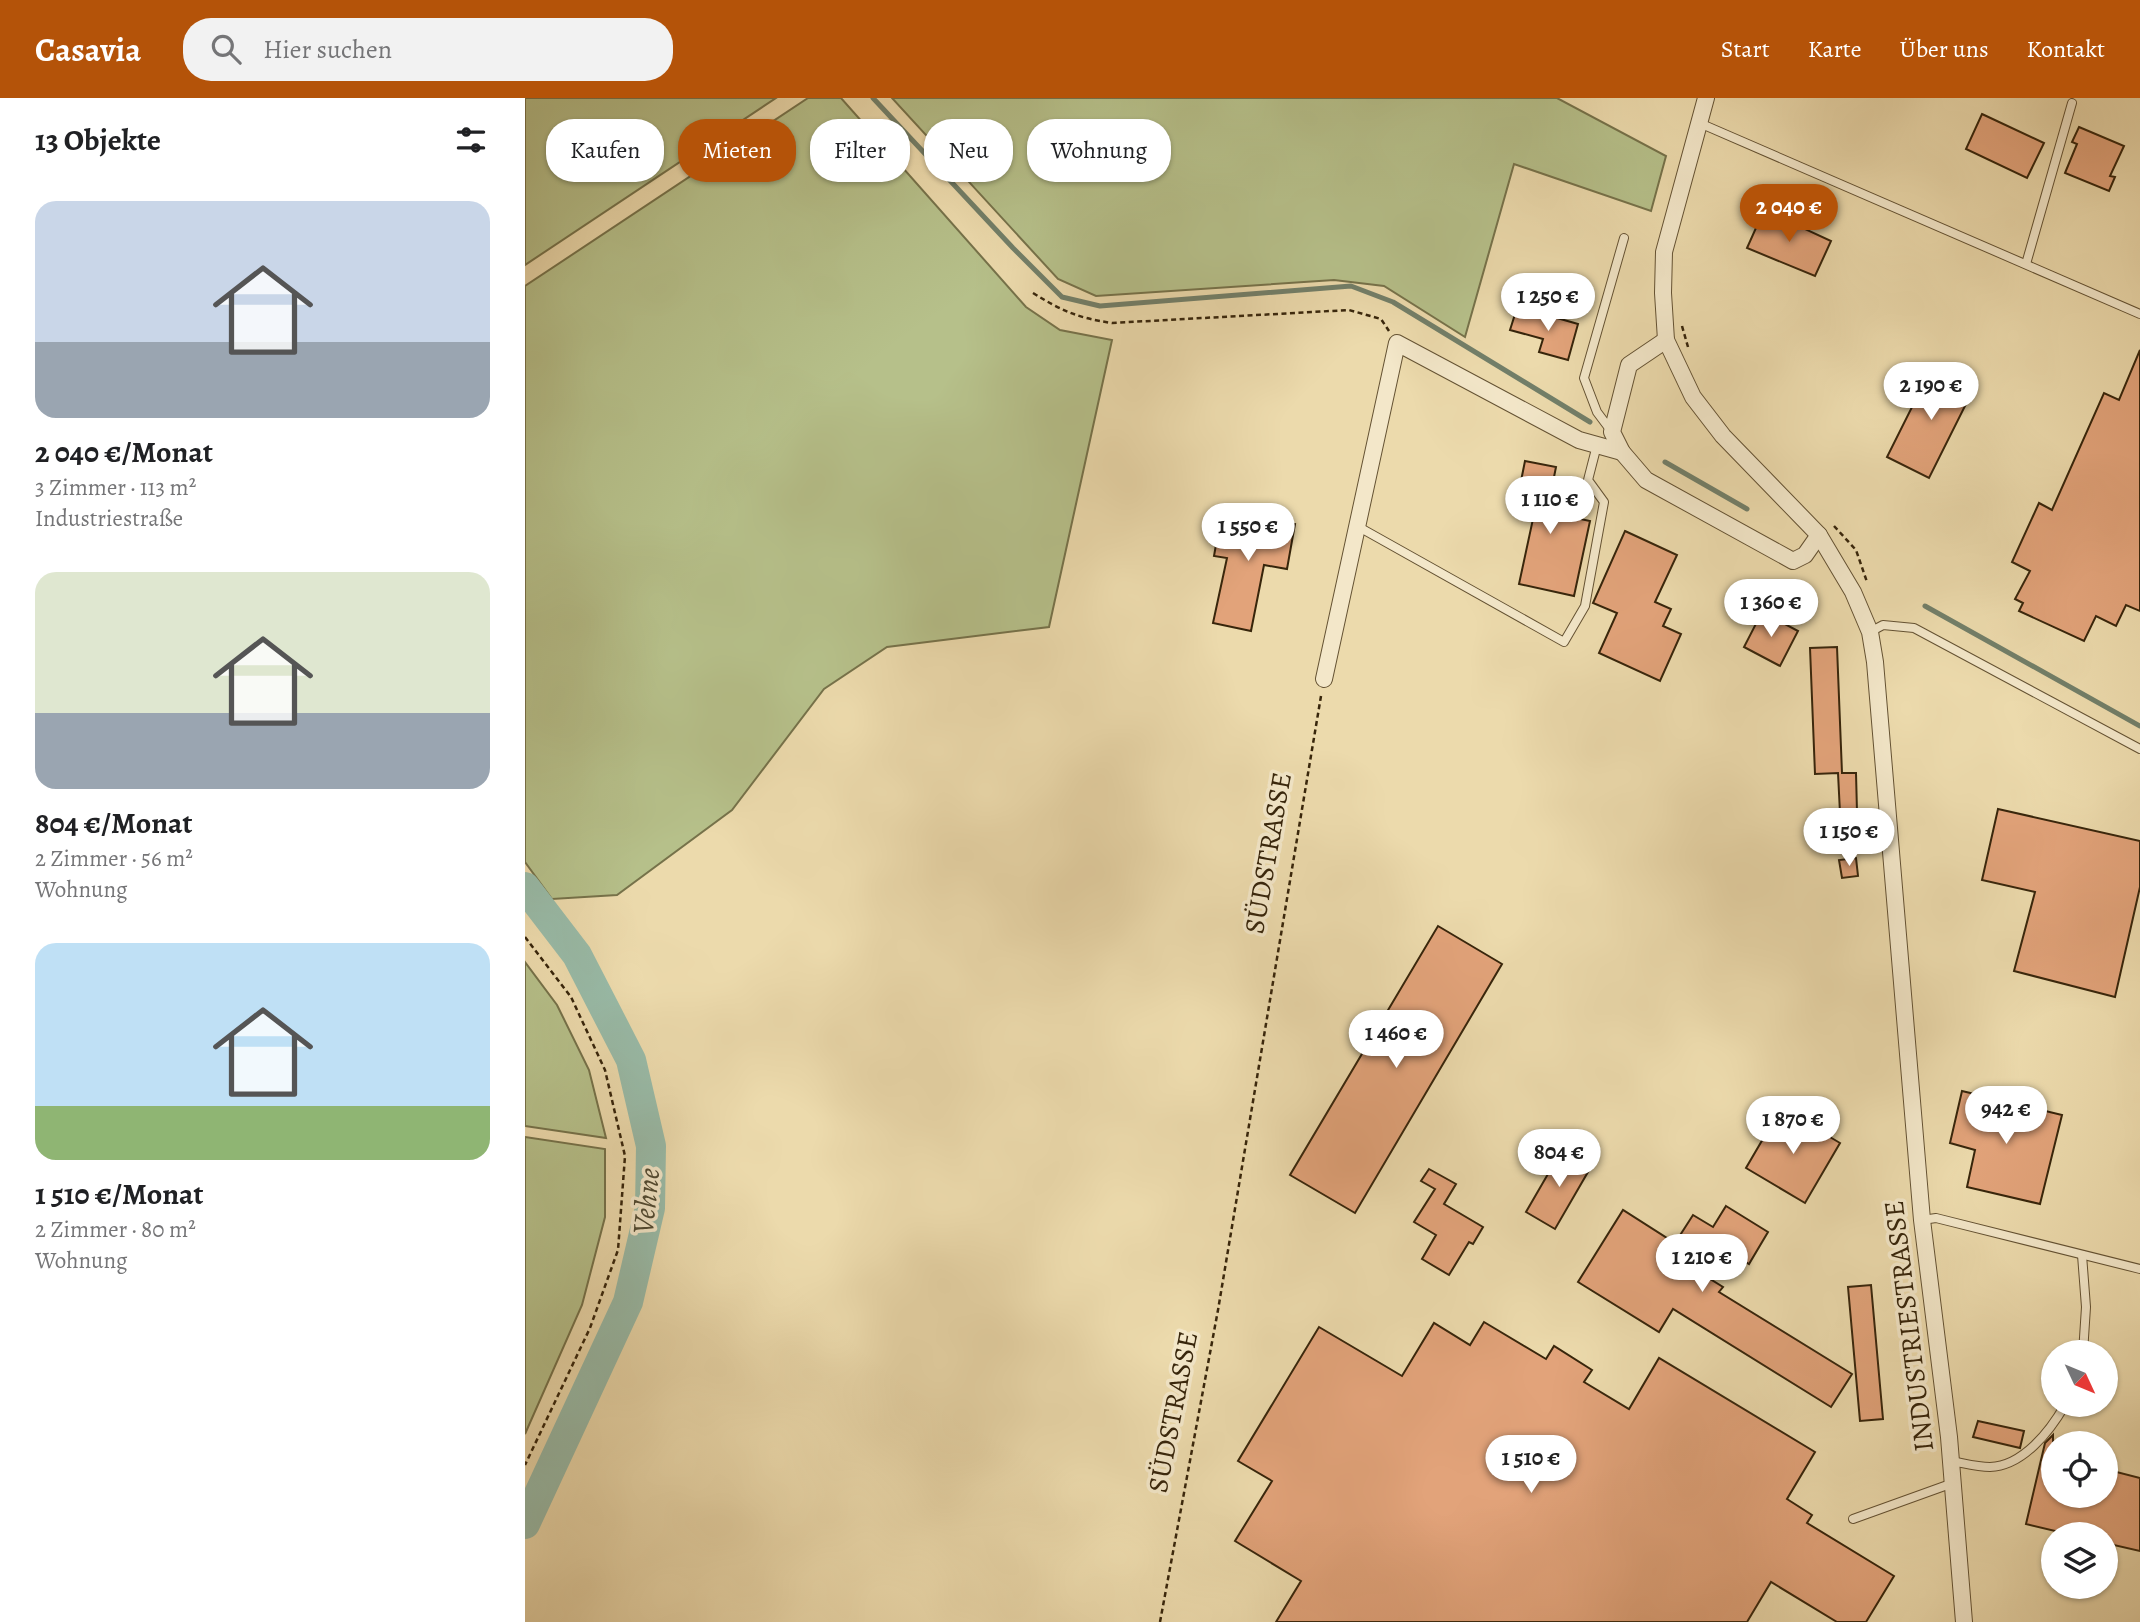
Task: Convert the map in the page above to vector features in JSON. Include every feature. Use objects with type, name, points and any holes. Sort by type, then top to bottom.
[{"type":"street","name":"INDUSTRIESTRASSE","points":[[1706,98],[1664,252],[1663,293],[1667,340],[1693,397],[1723,436],[1819,535],[1853,592],[1870,632],[1875,663],[1922,1220],[1951,1461],[1964,1622]]},
{"type":"street","points":[[1667,340],[1629,365],[1612,432],[1622,452],[1646,480],[1793,562],[1805,555],[1819,535]]},
{"type":"street","points":[[1324,679],[1397,343],[1579,440],[1622,452]]},
{"type":"lane","points":[[2026,264],[2072,103]]},
{"type":"lane","points":[[1700,121],[2140,314]]},
{"type":"lane","points":[[1612,432],[1597,412],[1584,378],[1624,238]]},
{"type":"lane","points":[[1357,526],[1564,642],[1585,606],[1604,502],[1588,480],[1597,445]]},
{"type":"lane","points":[[1870,632],[1883,625],[1914,628],[2140,749]]},
{"type":"lane","points":[[1922,1220],[1936,1219],[2140,1269]]},
{"type":"lane","points":[[2082,1255],[2086,1307],[2084,1340]]},
{"type":"lane","points":[[1951,1461],[1992,1467],[2013,1460],[2036,1444],[2055,1418]]},
{"type":"lane","points":[[1853,1519],[1953,1483]]},
{"type":"path","points":[[1033,293],[1063,311],[1090,320],[1112,323],[1349,310],[1381,319],[1397,343]]},
{"type":"path","points":[[1682,324],[1690,351]]},
{"type":"path","points":[[1831,523],[1856,550],[1868,583]]},
{"type":"path","name":"SÜDSTRASSE","points":[[1160,1622],[1218,1310],[1324,679]]},
{"type":"path","points":[[525,937],[571,997],[605,1070],[625,1156],[618,1250],[590,1328],[525,1465]]},
{"type":"green space","points":[[525,98],[776,98],[744,119],[678,119],[678,163],[664,173],[664,119],[546,119],[546,182],[650,182],[525,265]]},
{"type":"green space","points":[[808,98],[841,98],[860,119],[810,119],[810,182],[910,182],[910,176],[1026,307],[1060,330],[1112,340],[1049,627],[887,647],[824,689],[732,810],[617,895],[552,899],[525,862],[525,286],[682,182],[796,182],[796,119],[776,119]]},
{"type":"green space","points":[[892,98],[1557,98],[1666,156],[1651,211],[1514,164],[1465,337],[1384,286],[1334,280],[1096,296],[1058,279],[969,182],[1013,182],[1013,119],[924,119],[924,133]]},
{"type":"green space","points":[[525,962],[557,1005],[589,1070],[606,1138],[525,1126]]},
{"type":"green space","points":[[525,1137],[605,1149],[605,1217],[582,1305],[525,1434]]},
{"type":"building","points":[[1982,114],[2044,143],[2027,178],[1966,149]]},
{"type":"building","points":[[2079,127],[2124,146],[2110,176],[2115,177],[2109,191],[2065,173],[2077,144],[2072,142]]},
{"type":"building","points":[[1764,210],[1831,241],[1815,276],[1747,248]]},
{"type":"building","points":[[1516,311],[1548,320],[1550,316],[1578,324],[1568,360],[1539,352],[1543,339],[1510,330]]},
{"type":"building","points":[[2140,350],[2140,611],[2126,605],[2116,626],[2096,616],[2084,641],[2019,611],[2023,603],[2015,599],[2030,571],[2012,562],[2039,503],[2052,510],[2104,393],[2119,400]]},
{"type":"building","points":[[1933,365],[1975,386],[1929,478],[1887,457]]},
{"type":"building","points":[[1525,461],[1556,467],[1547,512],[1590,521],[1574,596],[1519,584],[1536,505],[1517,501]]},
{"type":"building","points":[[1222,511],[1295,524],[1287,569],[1264,565],[1251,631],[1213,623],[1227,558],[1214,556]]},
{"type":"building","points":[[1625,531],[1677,555],[1655,602],[1671,609],[1663,626],[1681,634],[1660,681],[1599,653],[1617,613],[1593,603]]},
{"type":"building","points":[[1762,612],[1798,631],[1780,666],[1744,647]]},
{"type":"building","points":[[1837,647],[1842,773],[1856,773],[1857,812],[1840,813],[1838,773],[1815,774],[1810,648]]},
{"type":"building","points":[[1998,809],[2140,841],[2140,887],[2115,997],[2014,971],[2035,892],[1982,880]]},
{"type":"building","points":[[1856,858],[1858,876],[1842,878],[1839,860]]},
{"type":"building","points":[[1438,926],[1502,964],[1355,1213],[1290,1175]]},
{"type":"building","points":[[1962,1091],[2062,1115],[2040,1204],[1967,1187],[1975,1150],[1950,1143]]},
{"type":"building","points":[[1781,1108],[1840,1143],[1805,1203],[1746,1168]]},
{"type":"building","points":[[1563,1148],[1592,1165],[1555,1229],[1526,1212]]},
{"type":"building","points":[[1429,1169],[1456,1184],[1444,1204],[1483,1227],[1473,1244],[1469,1242],[1449,1275],[1422,1259],[1436,1235],[1414,1222],[1435,1189],[1421,1181]]},
{"type":"building","points":[[1726,1206],[1768,1232],[1749,1264],[1712,1241],[1694,1269],[1723,1287],[1719,1292],[1852,1374],[1831,1407],[1673,1309],[1659,1332],[1578,1282],[1623,1210],[1675,1243],[1693,1215],[1713,1227]]},
{"type":"building","points":[[1871,1285],[1883,1419],[1860,1421],[1848,1287]]},
{"type":"building","points":[[1484,1322],[1546,1359],[1554,1346],[1592,1370],[1584,1382],[1629,1409],[1659,1358],[1815,1452],[1787,1499],[1812,1515],[1807,1523],[1894,1576],[1866,1622],[1837,1622],[1771,1582],[1747,1622],[1276,1622],[1301,1581],[1235,1541],[1272,1481],[1238,1461],[1319,1327],[1402,1376],[1434,1323],[1470,1345]]},
{"type":"building","points":[[1978,1421],[2024,1431],[2020,1448],[1973,1437]]},
{"type":"building","points":[[2041,1460],[2041,1508],[2118,1508],[2118,1472],[2140,1478],[2140,1551],[2118,1546],[2118,1522],[2041,1522],[2041,1528],[2026,1524]]},
{"type":"waterway","points":[[873,98],[1062,297],[1100,306],[1351,286],[1393,302],[1590,422]]},
{"type":"waterway","points":[[1665,462],[1747,509]]},
{"type":"waterway","points":[[1925,606],[2140,726]]},
{"type":"waterway","name":"Vehne","points":[[525,887],[577,955],[631,1060],[651,1146],[650,1208],[628,1302],[525,1524]]}]
